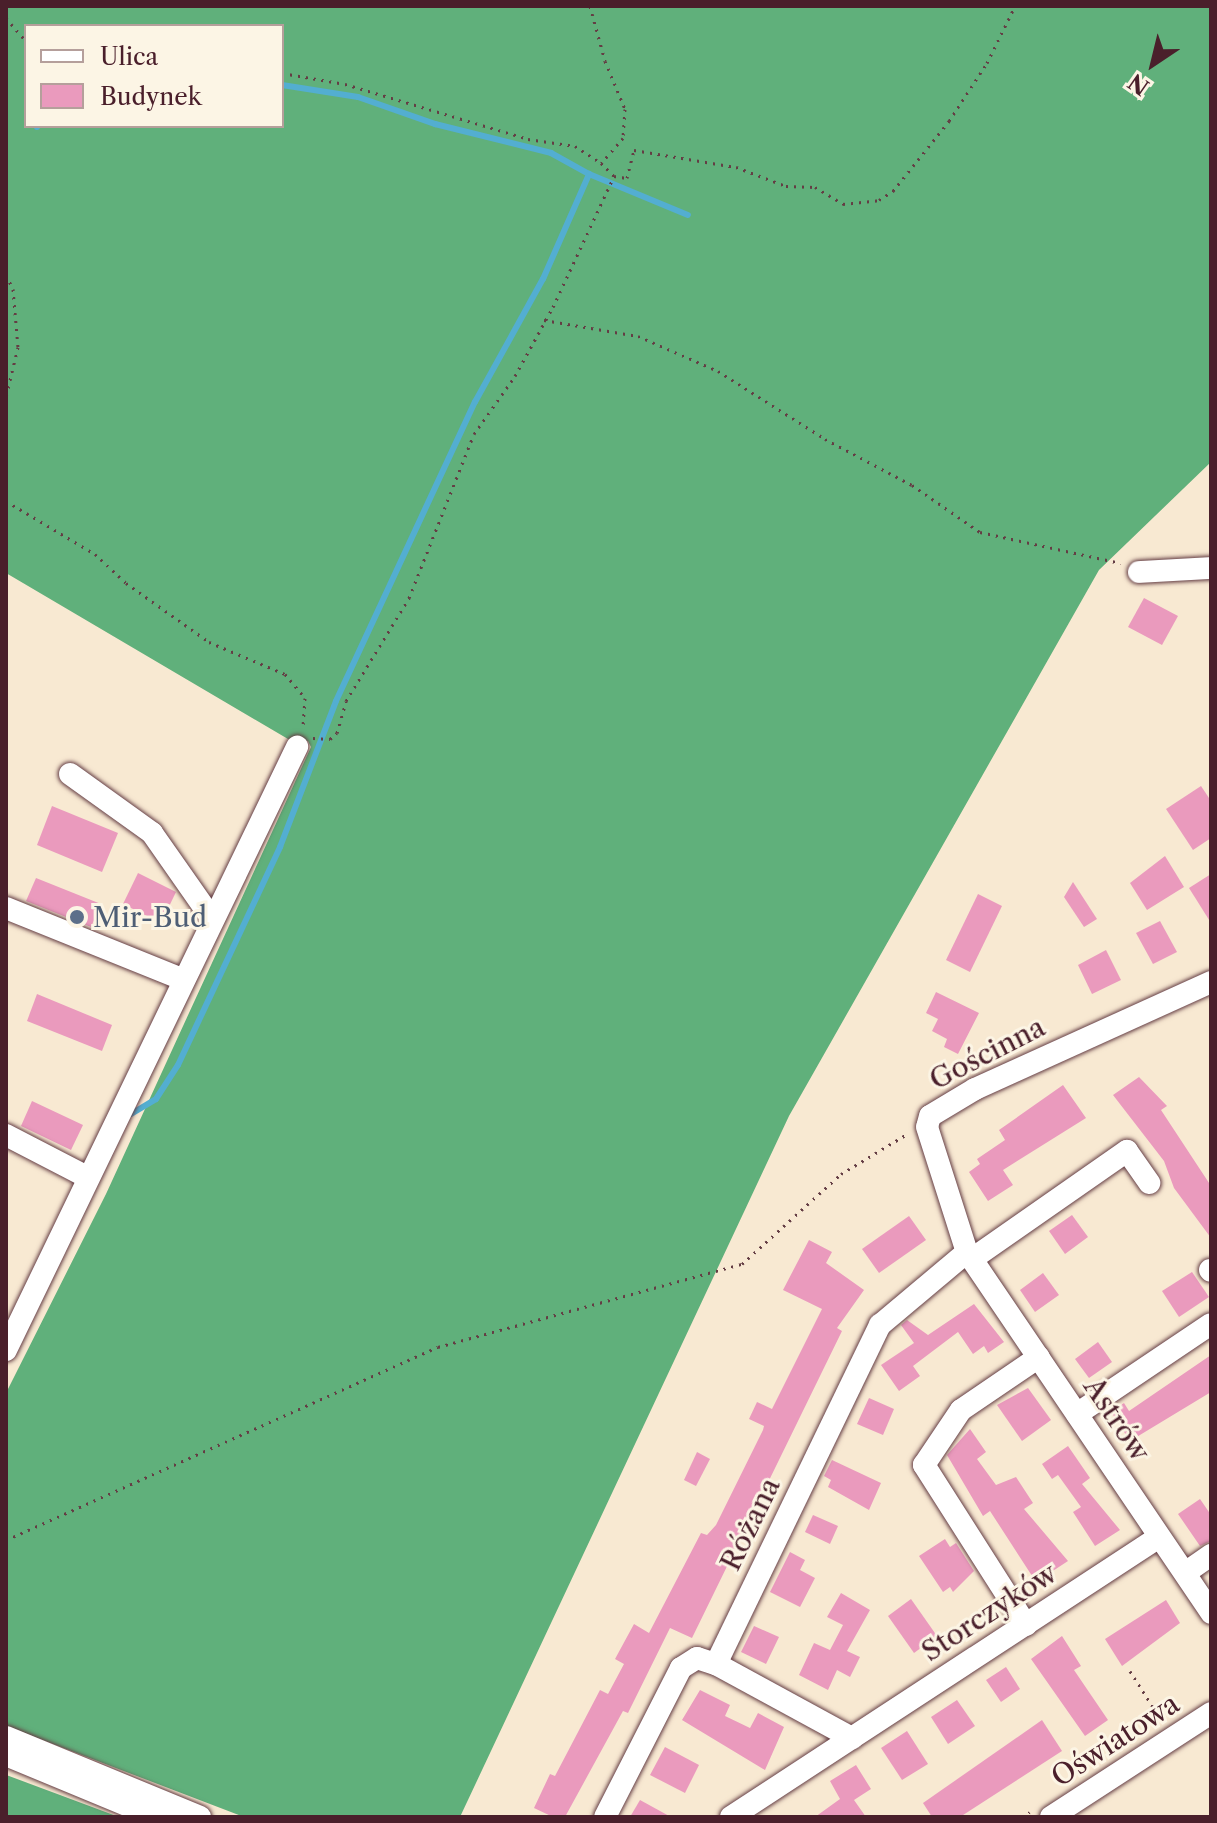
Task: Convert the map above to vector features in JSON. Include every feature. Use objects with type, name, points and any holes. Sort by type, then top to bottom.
[{"type":"street","points":[[1139,572],[1211,568]]},
{"type":"street","points":[[6,1350],[297,747]]},
{"type":"street","points":[[70,774],[152,833],[213,920]]},
{"type":"street","points":[[6,908],[184,980]]},
{"type":"street","name":"Gościnna","points":[[970,1255],[927,1121],[994,1079],[1211,982]]},
{"type":"street","points":[[6,1135],[89,1178]]},
{"type":"street","name":"Różana","points":[[716,1664],[880,1325],[970,1255],[1127,1151],[1149,1183]]},
{"type":"street","name":"Astrów","points":[[970,1255],[1211,1613]]},
{"type":"street","points":[[1077,1414],[1211,1324]]},
{"type":"street","points":[[1026,1625],[924,1465],[961,1410],[1039,1357]]},
{"type":"street","name":"Storczyków","points":[[731,1817],[1159,1537]]},
{"type":"street","points":[[1185,1573],[1211,1555]]},
{"type":"street","points":[[605,1817],[681,1668],[697,1658],[716,1664],[852,1738]]},
{"type":"street","name":"Oświatowa","points":[[1051,1817],[1211,1713]]},
{"type":"street","points":[[6,1737],[200,1817]]},
{"type":"street","points":[[6,1755],[156,1817]]},
{"type":"path","points":[[590,6],[625,109],[623,138],[601,163]]},
{"type":"path","points":[[284,73],[345,84],[528,139],[575,146],[614,176],[627,178],[634,150],[736,167],[786,186],[815,187],[843,204],[879,200],[893,191],[949,121],[987,63],[1015,6]]},
{"type":"path","points":[[6,18],[24,39]]},
{"type":"path","points":[[6,501],[95,554],[126,583],[209,642],[285,674],[305,698],[303,736],[330,739],[337,733],[346,701],[409,598],[474,434],[515,376],[614,176]]},
{"type":"path","points":[[6,275],[13,289],[18,347],[6,397]]},
{"type":"path","points":[[544,320],[638,336],[718,371],[825,439],[912,485],[980,532],[1101,557],[1139,572]]},
{"type":"path","points":[[6,1540],[438,1347],[742,1264],[841,1174],[927,1121]]},
{"type":"path","points":[[1130,1671],[1164,1724]]},
{"type":"green space","points":[[6,6],[1211,6],[1211,462],[1099,570],[789,1116],[460,1817],[244,1817],[6,1726],[6,1393],[106,1194],[311,747],[308,741],[288,739],[6,573]]},
{"type":"green space","points":[[6,1775],[9,1776],[119,1817],[6,1817]]},
{"type":"building","points":[[1144,598],[1178,616],[1162,645],[1128,627]]},
{"type":"building","points":[[1201,786],[1211,801],[1211,838],[1193,850],[1166,809]]},
{"type":"building","points":[[52,806],[118,833],[102,872],[37,845]]},
{"type":"building","points":[[1165,856],[1184,887],[1147,910],[1130,883]]},
{"type":"building","points":[[138,873],[176,892],[161,923],[123,904]]},
{"type":"building","points":[[1211,874],[1211,923],[1189,888]]},
{"type":"building","name":"Mir-Bud","points":[[36,878],[101,904],[91,927],[26,901]]},
{"type":"building","points":[[1073,882],[1097,919],[1084,927],[1064,897]]},
{"type":"building","points":[[978,894],[1002,906],[970,972],[946,960]]},
{"type":"building","points":[[1160,921],[1177,952],[1153,964],[1136,933]]},
{"type":"building","points":[[1106,950],[1121,980],[1092,994],[1078,965]]},
{"type":"building","points":[[936,992],[979,1013],[958,1054],[944,1047],[947,1039],[932,1031],[938,1019],[926,1013]]},
{"type":"building","points":[[37,994],[112,1025],[102,1051],[27,1021]]},
{"type":"building","points":[[1139,1077],[1167,1106],[1161,1110],[1211,1186],[1211,1238],[1174,1188],[1164,1161],[1113,1095]]},
{"type":"building","points":[[1063,1085],[1086,1118],[1003,1170],[1013,1185],[988,1201],[969,1172],[980,1164],[977,1159],[1005,1140],[999,1130]]},
{"type":"building","points":[[32,1101],[83,1125],[71,1150],[21,1126]]},
{"type":"building","points":[[1072,1215],[1088,1237],[1065,1254],[1049,1231]]},
{"type":"building","points":[[909,1216],[926,1240],[879,1273],[862,1249]]},
{"type":"building","points":[[809,1240],[832,1252],[826,1263],[864,1290],[837,1328],[842,1331],[692,1638],[670,1628],[628,1713],[623,1711],[565,1817],[553,1817],[534,1808],[550,1774],[555,1776],[600,1690],[608,1694],[624,1664],[615,1659],[634,1624],[649,1633],[701,1533],[707,1535],[716,1525],[763,1430],[764,1426],[749,1419],[757,1402],[772,1409],[822,1309],[783,1290]]},
{"type":"building","points":[[1192,1272],[1209,1297],[1179,1317],[1162,1291]]},
{"type":"building","points":[[1043,1273],[1059,1295],[1035,1312],[1020,1290]]},
{"type":"building","points":[[974,1304],[1004,1342],[988,1353],[984,1346],[973,1354],[958,1332],[913,1366],[920,1376],[899,1391],[881,1365],[914,1343],[901,1325],[907,1320],[928,1335]]},
{"type":"building","points":[[1098,1342],[1112,1362],[1089,1378],[1075,1359]]},
{"type":"building","points":[[1211,1355],[1211,1392],[1130,1441],[1111,1412],[1124,1403],[1129,1411]]},
{"type":"building","points":[[1028,1388],[1051,1420],[1022,1441],[997,1405]]},
{"type":"building","points":[[869,1398],[894,1409],[883,1435],[857,1424]]},
{"type":"building","points":[[970,1429],[986,1452],[977,1459],[996,1485],[1016,1477],[1033,1503],[1024,1509],[1068,1561],[1036,1582],[990,1511],[983,1516],[947,1455]]},
{"type":"building","points":[[1068,1446],[1090,1478],[1082,1484],[1120,1530],[1095,1546],[1073,1512],[1081,1507],[1058,1475],[1052,1479],[1042,1464]]},
{"type":"building","points":[[697,1452],[710,1459],[696,1486],[684,1480]]},
{"type":"building","points":[[832,1460],[881,1483],[869,1510],[828,1487],[831,1480],[824,1476]]},
{"type":"building","points":[[1200,1499],[1211,1515],[1211,1541],[1200,1546],[1178,1514]]},
{"type":"building","points":[[813,1515],[838,1526],[830,1544],[805,1532]]},
{"type":"building","points":[[945,1539],[950,1547],[956,1543],[974,1571],[953,1592],[950,1587],[943,1592],[919,1556]]},
{"type":"building","points":[[790,1552],[805,1560],[800,1570],[815,1578],[800,1607],[770,1592]]},
{"type":"building","points":[[841,1593],[870,1610],[847,1651],[860,1657],[850,1677],[837,1670],[828,1690],[799,1675],[814,1643],[830,1650],[843,1625],[827,1617]]},
{"type":"building","points":[[911,1599],[937,1636],[914,1653],[888,1616]]},
{"type":"building","points":[[1166,1600],[1180,1623],[1122,1666],[1105,1639]]},
{"type":"building","points":[[754,1626],[779,1637],[766,1664],[741,1652]]},
{"type":"building","points":[[1062,1636],[1081,1666],[1074,1670],[1108,1720],[1085,1736],[1031,1659]]},
{"type":"building","points":[[1006,1667],[1020,1689],[1001,1702],[986,1680]]},
{"type":"building","points":[[700,1690],[730,1705],[725,1716],[750,1728],[758,1713],[784,1727],[765,1770],[682,1720]]},
{"type":"building","points":[[957,1700],[975,1726],[948,1744],[931,1717]]},
{"type":"building","points":[[1042,1720],[1062,1751],[960,1817],[932,1817],[923,1803]]},
{"type":"building","points":[[907,1731],[928,1764],[902,1780],[881,1748]]},
{"type":"building","points":[[665,1747],[699,1765],[685,1793],[650,1775]]},
{"type":"building","points":[[856,1765],[871,1789],[854,1800],[866,1817],[815,1817],[840,1799],[830,1781]]},
{"type":"building","points":[[640,1800],[671,1817],[630,1817]]},
{"type":"waterway","points":[[284,85],[358,97],[435,124],[551,153],[589,174]]},
{"type":"waterway","points":[[131,1114],[156,1099],[178,1065],[280,847],[336,701],[475,402],[543,279],[589,174],[688,215]]},
{"type":"place","name":"Mir-Bud","points":[[77,917]]}]
